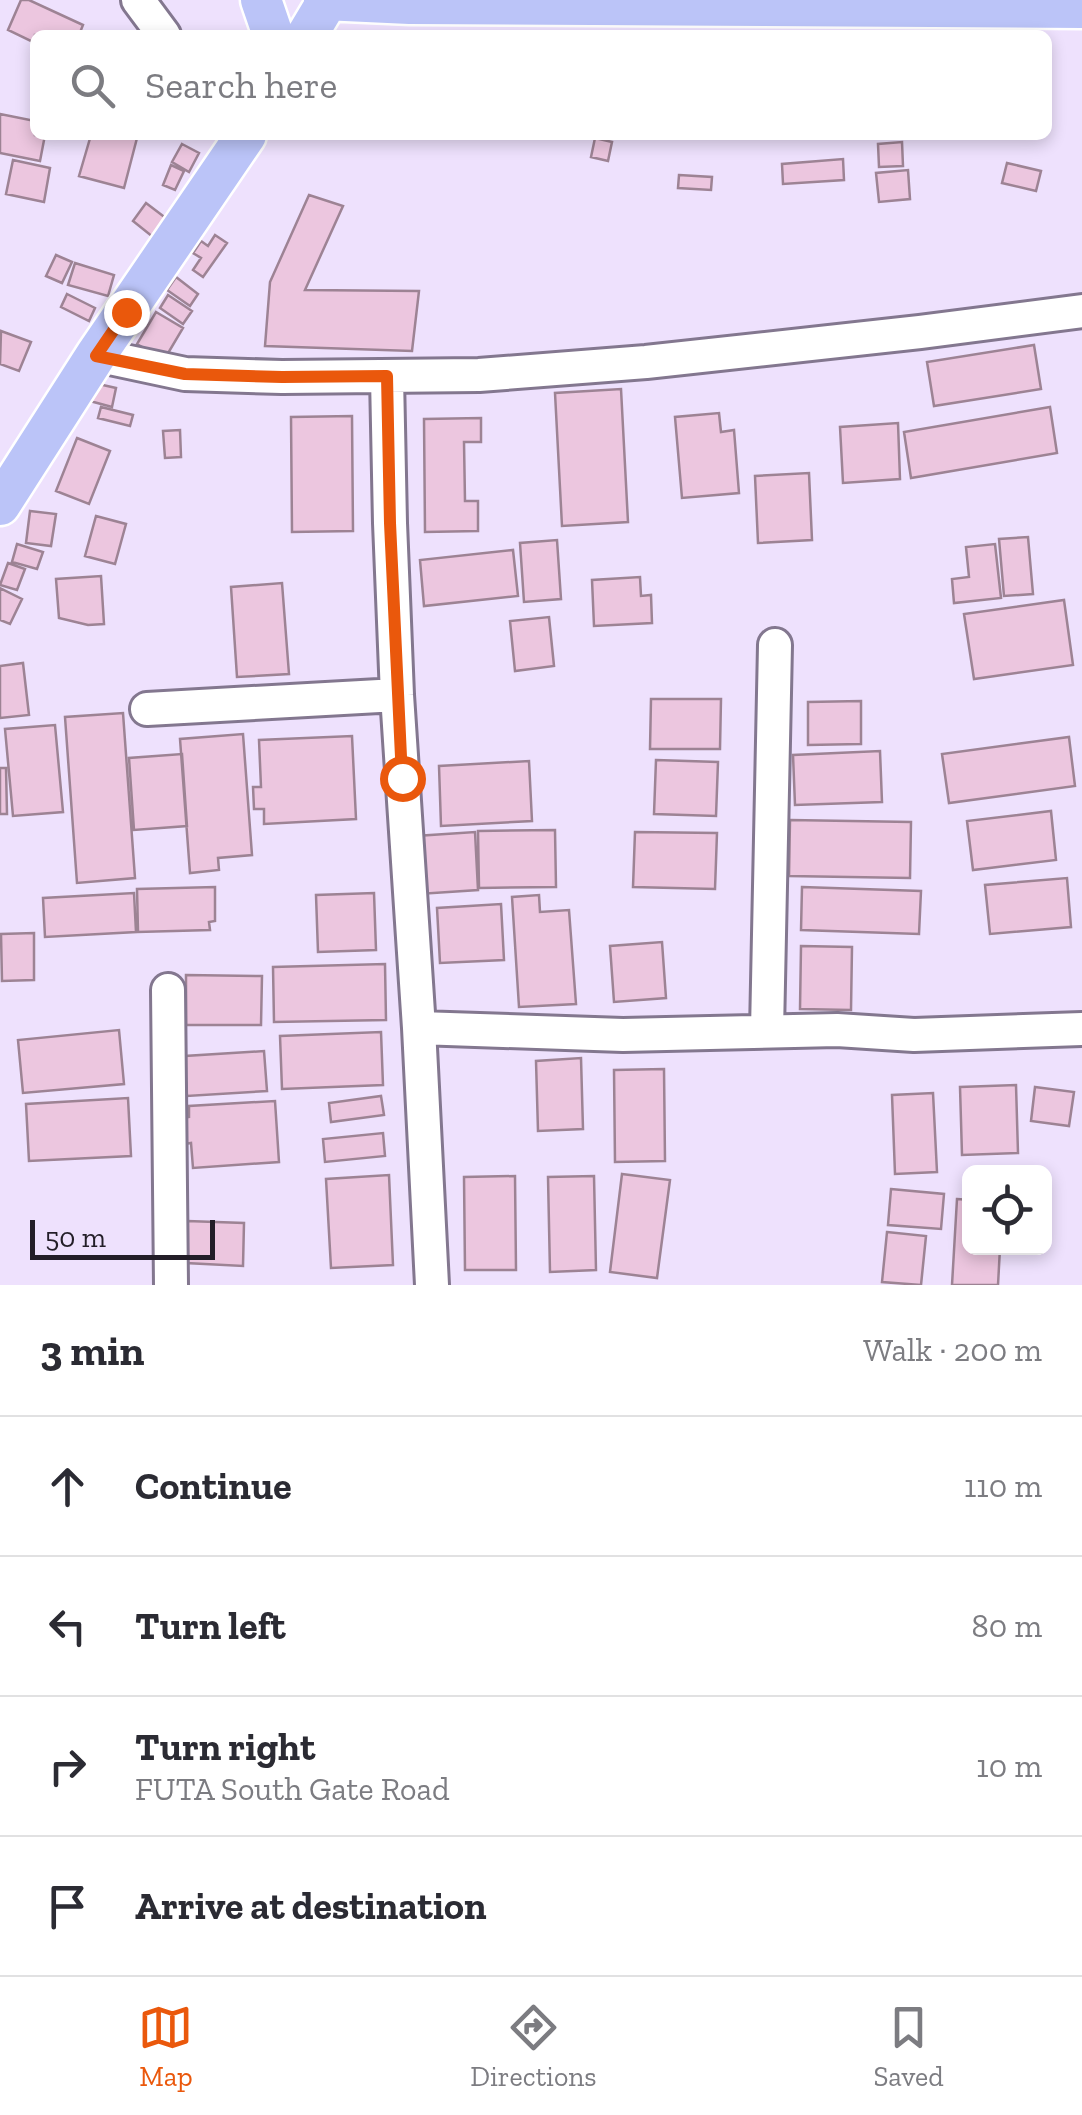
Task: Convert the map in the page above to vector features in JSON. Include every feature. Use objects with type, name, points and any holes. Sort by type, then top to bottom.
[{"type":"main road","points":[[261,0],[271,30]]},
{"type":"main road","points":[[310,30],[326,0],[410,4],[1082,8]]},
{"type":"main road","points":[[364,30],[410,4]]},
{"type":"main road","points":[[0,506],[243,140]]},
{"type":"street","points":[[138,0],[160,30]]},
{"type":"street","points":[[96,356],[185,374],[478,375],[646,362],[1082,310]]},
{"type":"street","points":[[387,376],[396,695],[432,1285]]},
{"type":"street","points":[[767,1031],[775,645]]},
{"type":"street","points":[[147,709],[396,695]]},
{"type":"street","points":[[168,990],[171,1285]]},
{"type":"street","points":[[419,1028],[624,1035],[837,1030],[914,1035],[1082,1029]]},
{"type":"building","points":[[21,0],[83,25],[81,30],[30,30],[30,41],[8,30]]},
{"type":"building","points":[[0,114],[30,120],[30,140],[44,140],[40,161],[0,153]]},
{"type":"building","points":[[90,140],[136,140],[124,188],[79,176]]},
{"type":"building","points":[[595,140],[612,142],[608,161],[591,157]]},
{"type":"building","points":[[902,142],[903,166],[879,167],[878,144]]},
{"type":"building","points":[[182,144],[199,153],[189,172],[172,162]]},
{"type":"building","points":[[843,159],[844,180],[783,184],[782,164]]},
{"type":"building","points":[[13,160],[50,168],[44,202],[6,194]]},
{"type":"building","points":[[1007,163],[1041,171],[1036,191],[1002,183]]},
{"type":"building","points":[[171,165],[184,171],[175,190],[163,185]]},
{"type":"building","points":[[908,170],[910,199],[879,202],[876,173]]},
{"type":"building","points":[[679,175],[712,177],[711,190],[678,188]]},
{"type":"building","points":[[309,195],[343,206],[305,290],[419,291],[412,351],[265,346],[270,282]]},
{"type":"building","points":[[146,203],[167,219],[153,237],[133,221]]},
{"type":"building","points":[[215,235],[227,243],[203,277],[193,270],[201,258],[193,253],[201,241],[208,246]]},
{"type":"building","points":[[56,255],[72,262],[62,283],[46,276]]},
{"type":"building","points":[[75,263],[114,275],[108,296],[68,285]]},
{"type":"building","points":[[176,277],[198,294],[190,306],[167,290]]},
{"type":"building","points":[[67,294],[95,308],[89,321],[61,307]]},
{"type":"building","points":[[168,295],[192,311],[183,324],[160,308]]},
{"type":"building","points":[[156,312],[183,328],[164,360],[137,344]]},
{"type":"building","points":[[1,331],[31,342],[19,371],[0,364]]},
{"type":"building","points":[[1034,345],[1041,389],[934,406],[927,362]]},
{"type":"building","points":[[94,383],[116,388],[112,407],[90,401]]},
{"type":"building","points":[[621,389],[628,522],[562,526],[555,393]]},
{"type":"building","points":[[101,407],[133,415],[130,426],[98,418]]},
{"type":"building","points":[[1050,407],[1057,453],[911,478],[904,432]]},
{"type":"building","points":[[719,413],[721,432],[734,430],[739,493],[682,498],[675,417]]},
{"type":"building","points":[[352,416],[353,531],[292,532],[291,417]]},
{"type":"building","points":[[481,418],[481,442],[464,442],[465,501],[478,501],[478,531],[425,532],[424,419]]},
{"type":"building","points":[[898,423],[900,479],[843,483],[840,427]]},
{"type":"building","points":[[180,430],[181,457],[165,458],[163,431]]},
{"type":"building","points":[[77,438],[110,451],[89,504],[56,491]]},
{"type":"building","points":[[809,473],[812,540],[758,543],[755,476]]},
{"type":"building","points":[[30,511],[56,514],[51,546],[26,543]]},
{"type":"building","points":[[96,516],[126,524],[115,564],[85,556]]},
{"type":"building","points":[[1028,537],[1033,594],[1004,596],[999,539]]},
{"type":"building","points":[[557,540],[561,599],[524,602],[520,543]]},
{"type":"building","points":[[17,544],[43,552],[37,569],[12,562]]},
{"type":"building","points":[[995,544],[1001,598],[954,603],[952,579],[969,577],[966,547]]},
{"type":"building","points":[[513,550],[518,596],[424,606],[420,560]]},
{"type":"building","points":[[8,563],[25,569],[17,590],[0,585]]},
{"type":"building","points":[[101,576],[104,624],[88,625],[59,618],[56,579]]},
{"type":"building","points":[[640,577],[641,596],[651,595],[652,623],[594,626],[592,580]]},
{"type":"building","points":[[282,583],[289,674],[237,677],[231,587]]},
{"type":"building","points":[[0,588],[22,599],[10,624],[0,620]]},
{"type":"building","points":[[1064,600],[1073,665],[974,679],[964,614]]},
{"type":"building","points":[[549,617],[554,666],[515,671],[510,621]]},
{"type":"building","points":[[23,663],[29,715],[0,718],[0,666]]},
{"type":"building","points":[[651,699],[721,699],[720,749],[650,749]]},
{"type":"building","points":[[861,701],[861,744],[808,745],[808,702]]},
{"type":"building","points":[[123,713],[135,878],[77,883],[65,717]]},
{"type":"building","points":[[55,725],[63,812],[13,816],[5,729]]},
{"type":"building","points":[[243,734],[252,855],[218,858],[219,870],[190,873],[180,739]]},
{"type":"building","points":[[352,736],[356,819],[264,824],[264,809],[254,809],[253,787],[261,787],[259,740]]},
{"type":"building","points":[[1069,737],[1075,786],[949,803],[942,754]]},
{"type":"building","points":[[880,751],[882,802],[795,805],[793,755]]},
{"type":"building","points":[[182,754],[187,826],[134,830],[129,758]]},
{"type":"building","points":[[656,760],[718,762],[716,816],[654,814]]},
{"type":"building","points":[[529,761],[532,821],[441,826],[439,766]]},
{"type":"building","points":[[0,768],[6,768],[7,814],[0,814]]},
{"type":"building","points":[[1051,811],[1056,860],[973,870],[967,821]]},
{"type":"building","points":[[790,820],[911,822],[910,878],[789,876]]},
{"type":"building","points":[[555,830],[556,887],[479,888],[478,831]]},
{"type":"building","points":[[475,832],[478,890],[419,894],[416,836]]},
{"type":"building","points":[[635,832],[717,833],[715,889],[633,887]]},
{"type":"building","points":[[1067,878],[1071,927],[990,934],[985,885]]},
{"type":"building","points":[[215,887],[215,921],[209,922],[210,930],[138,932],[137,889]]},
{"type":"building","points":[[802,887],[921,891],[919,934],[801,930]]},
{"type":"building","points":[[134,893],[136,932],[45,937],[43,898]]},
{"type":"building","points":[[374,893],[376,950],[318,952],[316,895]]},
{"type":"building","points":[[539,895],[540,912],[569,910],[576,1004],[519,1007],[512,897]]},
{"type":"building","points":[[501,904],[504,960],[440,963],[437,908]]},
{"type":"building","points":[[34,933],[34,980],[2,981],[1,934]]},
{"type":"building","points":[[662,942],[666,998],[614,1002],[610,946]]},
{"type":"building","points":[[801,946],[852,947],[851,1010],[800,1009]]},
{"type":"building","points":[[385,964],[386,1020],[274,1022],[273,967]]},
{"type":"building","points":[[186,975],[262,976],[261,1025],[186,1025]]},
{"type":"building","points":[[119,1030],[124,1084],[23,1093],[18,1040]]},
{"type":"building","points":[[381,1032],[383,1085],[282,1089],[280,1036]]},
{"type":"building","points":[[264,1051],[267,1091],[187,1096],[186,1083],[179,1084],[177,1068],[185,1071],[185,1056]]},
{"type":"building","points":[[581,1058],[583,1129],[538,1131],[536,1061]]},
{"type":"building","points":[[664,1069],[665,1161],[615,1162],[614,1070]]},
{"type":"building","points":[[1016,1085],[1018,1153],[962,1155],[960,1087]]},
{"type":"building","points":[[1035,1087],[1074,1092],[1069,1126],[1031,1121]]},
{"type":"building","points":[[933,1093],[937,1172],[895,1174],[892,1095]]},
{"type":"building","points":[[381,1096],[384,1115],[331,1122],[329,1103]]},
{"type":"building","points":[[128,1098],[131,1156],[29,1161],[26,1104]]},
{"type":"building","points":[[275,1101],[279,1162],[193,1168],[191,1143],[184,1144],[182,1118],[189,1117],[189,1106]]},
{"type":"building","points":[[383,1133],[385,1156],[325,1162],[323,1139]]},
{"type":"building","points":[[622,1174],[670,1180],[657,1278],[610,1272]]},
{"type":"building","points":[[389,1175],[393,1265],[331,1268],[326,1179]]},
{"type":"building","points":[[515,1176],[516,1270],[465,1270],[464,1177]]},
{"type":"building","points":[[594,1176],[596,1270],[550,1272],[548,1177]]},
{"type":"building","points":[[891,1189],[944,1194],[941,1229],[888,1225]]},
{"type":"building","points":[[957,1199],[962,1199],[962,1255],[1000,1255],[998,1285],[952,1285]]},
{"type":"building","points":[[187,1221],[244,1223],[243,1266],[186,1263]]},
{"type":"building","points":[[887,1232],[926,1236],[921,1285],[882,1282]]},
{"type":"route","points":[[126,312],[96,356],[185,374],[387,376],[402,778]]}]
